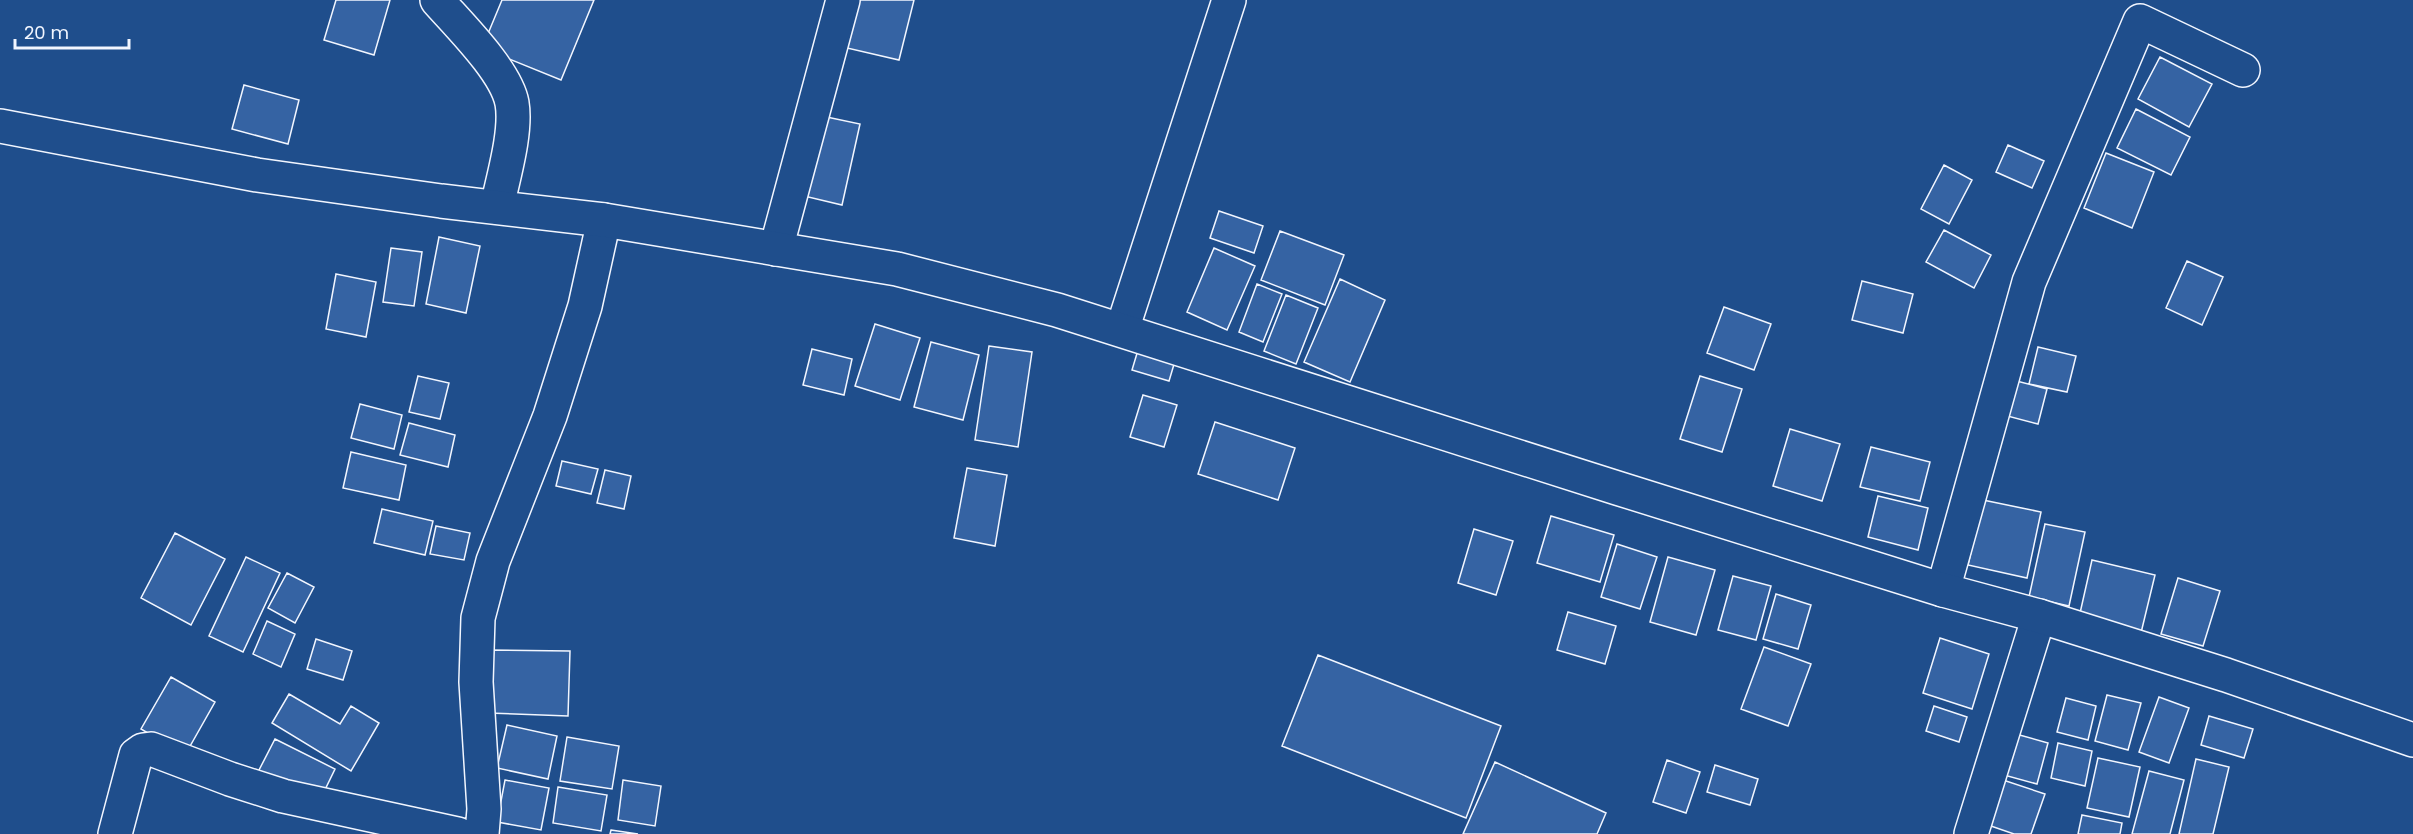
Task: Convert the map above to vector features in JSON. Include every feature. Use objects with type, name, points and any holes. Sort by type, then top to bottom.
[{"type":"street","points":[[437,0],[503,78],[512,103],[511,141],[497,207]]},
{"type":"street","points":[[776,249],[843,0]]},
{"type":"street","points":[[1122,330],[1229,0]]},
{"type":"street","points":[[1943,590],[2029,282],[2144,11],[2243,70]]},
{"type":"street","points":[[0,126],[257,174],[604,220],[897,269],[1057,310],[1122,330],[1421,427],[1943,590],[2039,616],[2226,675],[2413,740]]},
{"type":"street","points":[[482,834],[484,809],[476,681],[478,618],[493,561],[550,416],[585,306],[604,220]]},
{"type":"street","points":[[1971,834],[2039,616]]},
{"type":"street","points":[[115,834],[136,755],[143,750],[151,749],[283,796],[458,834]]},
{"type":"building","points":[[336,0],[390,0],[374,55],[324,40]]},
{"type":"building","points":[[502,0],[594,0],[561,80],[482,48]]},
{"type":"building","points":[[859,0],[914,0],[899,60],[847,48]]},
{"type":"building","points":[[2160,57],[2212,84],[2189,127],[2138,99]]},
{"type":"building","points":[[244,85],[299,100],[288,144],[232,129]]},
{"type":"building","points":[[2136,109],[2190,137],[2171,175],[2117,148]]},
{"type":"building","points":[[822,116],[860,124],[842,205],[804,196]]},
{"type":"building","points":[[2008,145],[2044,161],[2032,188],[1996,172]]},
{"type":"building","points":[[2106,153],[2154,172],[2132,228],[2084,208]]},
{"type":"building","points":[[1944,165],[1972,180],[1949,224],[1921,209]]},
{"type":"building","points":[[1219,211],[1263,226],[1254,253],[1210,238]]},
{"type":"building","points":[[1944,230],[1991,255],[1974,288],[1926,262]]},
{"type":"building","points":[[1280,231],[1344,255],[1325,305],[1261,280]]},
{"type":"building","points":[[439,237],[480,246],[466,313],[426,304]]},
{"type":"building","points":[[391,248],[422,252],[414,306],[383,302]]},
{"type":"building","points":[[1214,248],[1255,266],[1227,330],[1187,312]]},
{"type":"building","points":[[2187,261],[2223,277],[2202,325],[2166,308]]},
{"type":"building","points":[[336,274],[376,282],[366,337],[326,329]]},
{"type":"building","points":[[1340,279],[1385,300],[1350,382],[1304,362]]},
{"type":"building","points":[[1862,281],[1913,294],[1903,333],[1852,320]]},
{"type":"building","points":[[1257,284],[1282,294],[1263,342],[1239,332]]},
{"type":"building","points":[[1286,295],[1318,308],[1296,364],[1264,351]]},
{"type":"building","points":[[1724,307],[1771,324],[1754,370],[1707,353]]},
{"type":"building","points":[[875,324],[920,338],[900,400],[855,386]]},
{"type":"building","points":[[931,342],[979,355],[963,420],[914,407]]},
{"type":"building","points":[[989,346],[1032,352],[1018,447],[975,440]]},
{"type":"building","points":[[2038,347],[2076,356],[2067,392],[2029,384]]},
{"type":"building","points":[[812,349],[852,359],[844,395],[803,385]]},
{"type":"building","points":[[1138,350],[1175,361],[1169,381],[1132,370]]},
{"type":"building","points":[[418,376],[449,383],[440,419],[409,412]]},
{"type":"building","points":[[1700,376],[1742,389],[1722,452],[1680,439]]},
{"type":"building","points":[[2005,378],[2047,389],[2038,424],[1996,413]]},
{"type":"building","points":[[1143,395],[1177,405],[1164,447],[1130,437]]},
{"type":"building","points":[[360,404],[402,415],[394,449],[351,438]]},
{"type":"building","points":[[1215,422],[1295,448],[1278,500],[1198,474]]},
{"type":"building","points":[[409,423],[455,435],[448,467],[400,455]]},
{"type":"building","points":[[1790,429],[1840,444],[1822,501],[1773,486]]},
{"type":"building","points":[[1871,447],[1930,462],[1920,501],[1860,487]]},
{"type":"building","points":[[351,452],[406,465],[399,500],[343,488]]},
{"type":"building","points":[[562,461],[598,469],[591,494],[556,486]]},
{"type":"building","points":[[967,468],[1007,475],[995,546],[954,538]]},
{"type":"building","points":[[605,470],[631,476],[624,509],[597,503]]},
{"type":"building","points":[[1878,496],[1928,508],[1918,550],[1868,537]]},
{"type":"building","points":[[1983,500],[2041,512],[2027,578],[1968,565]]},
{"type":"building","points":[[382,509],[433,521],[425,555],[374,543]]},
{"type":"building","points":[[1551,516],[1614,535],[1600,582],[1537,563]]},
{"type":"building","points":[[2045,524],[2085,532],[2069,606],[2029,597]]},
{"type":"building","points":[[436,526],[470,533],[464,560],[430,554]]},
{"type":"building","points":[[1474,529],[1513,541],[1496,595],[1458,583]]},
{"type":"building","points":[[175,533],[225,559],[191,625],[141,598]]},
{"type":"building","points":[[1617,544],[1657,557],[1640,609],[1601,597]]},
{"type":"building","points":[[246,557],[280,573],[243,652],[209,636]]},
{"type":"building","points":[[1668,557],[1715,570],[1696,635],[1650,622]]},
{"type":"building","points":[[2092,560],[2155,575],[2140,637],[2078,622]]},
{"type":"building","points":[[287,573],[314,587],[295,623],[268,608]]},
{"type":"building","points":[[1733,576],[1771,586],[1756,640],[1718,630]]},
{"type":"building","points":[[2178,578],[2220,591],[2203,646],[2161,634]]},
{"type":"building","points":[[1776,594],[1811,605],[1798,649],[1763,639]]},
{"type":"building","points":[[1568,612],[1616,626],[1605,664],[1557,650]]},
{"type":"building","points":[[267,621],[295,634],[281,667],[253,654]]},
{"type":"building","points":[[1940,638],[1989,654],[1972,709],[1923,693]]},
{"type":"building","points":[[316,639],[352,651],[343,680],[307,669]]},
{"type":"building","points":[[1764,647],[1811,664],[1788,726],[1741,709]]},
{"type":"building","points":[[490,650],[570,651],[568,716],[488,713]]},
{"type":"building","points":[[1318,655],[1501,726],[1466,818],[1282,746]]},
{"type":"building","points":[[171,677],[215,702],[185,755],[141,729]]},
{"type":"building","points":[[289,694],[340,724],[351,706],[379,723],[351,771],[272,723]]},
{"type":"building","points":[[2107,695],[2141,703],[2128,750],[2095,741]]},
{"type":"building","points":[[2159,697],[2189,708],[2169,763],[2139,752]]},
{"type":"building","points":[[2066,698],[2096,706],[2088,740],[2057,732]]},
{"type":"building","points":[[1934,706],[1967,717],[1959,742],[1926,731]]},
{"type":"building","points":[[2209,716],[2253,729],[2244,758],[2201,745]]},
{"type":"building","points":[[507,725],[557,736],[548,779],[497,768]]},
{"type":"building","points":[[2016,734],[2048,743],[2037,784],[2004,775]]},
{"type":"building","points":[[567,737],[619,746],[612,789],[560,781]]},
{"type":"building","points":[[275,739],[335,769],[319,802],[258,772]]},
{"type":"building","points":[[2058,743],[2092,751],[2085,786],[2051,778]]},
{"type":"building","points":[[2098,758],[2140,767],[2129,817],[2087,808]]},
{"type":"building","points":[[2196,759],[2229,767],[2213,834],[2179,834]]},
{"type":"building","points":[[1667,760],[1700,772],[1686,813],[1653,802]]},
{"type":"building","points":[[1495,762],[1606,813],[1597,834],[1463,834]]},
{"type":"building","points":[[1715,765],[1758,779],[1750,805],[1707,792]]},
{"type":"building","points":[[2149,771],[2184,780],[2170,834],[2132,834]]},
{"type":"building","points":[[505,780],[549,788],[541,830],[497,822]]},
{"type":"building","points":[[623,780],[661,786],[655,826],[618,820]]},
{"type":"building","points":[[2003,780],[2045,794],[2031,834],[2014,834],[1988,825]]},
{"type":"building","points":[[558,787],[607,795],[601,831],[553,823]]},
{"type":"building","points":[[2082,815],[2122,823],[2120,834],[2078,834]]},
{"type":"building","points":[[611,830],[638,834],[610,834]]}]
